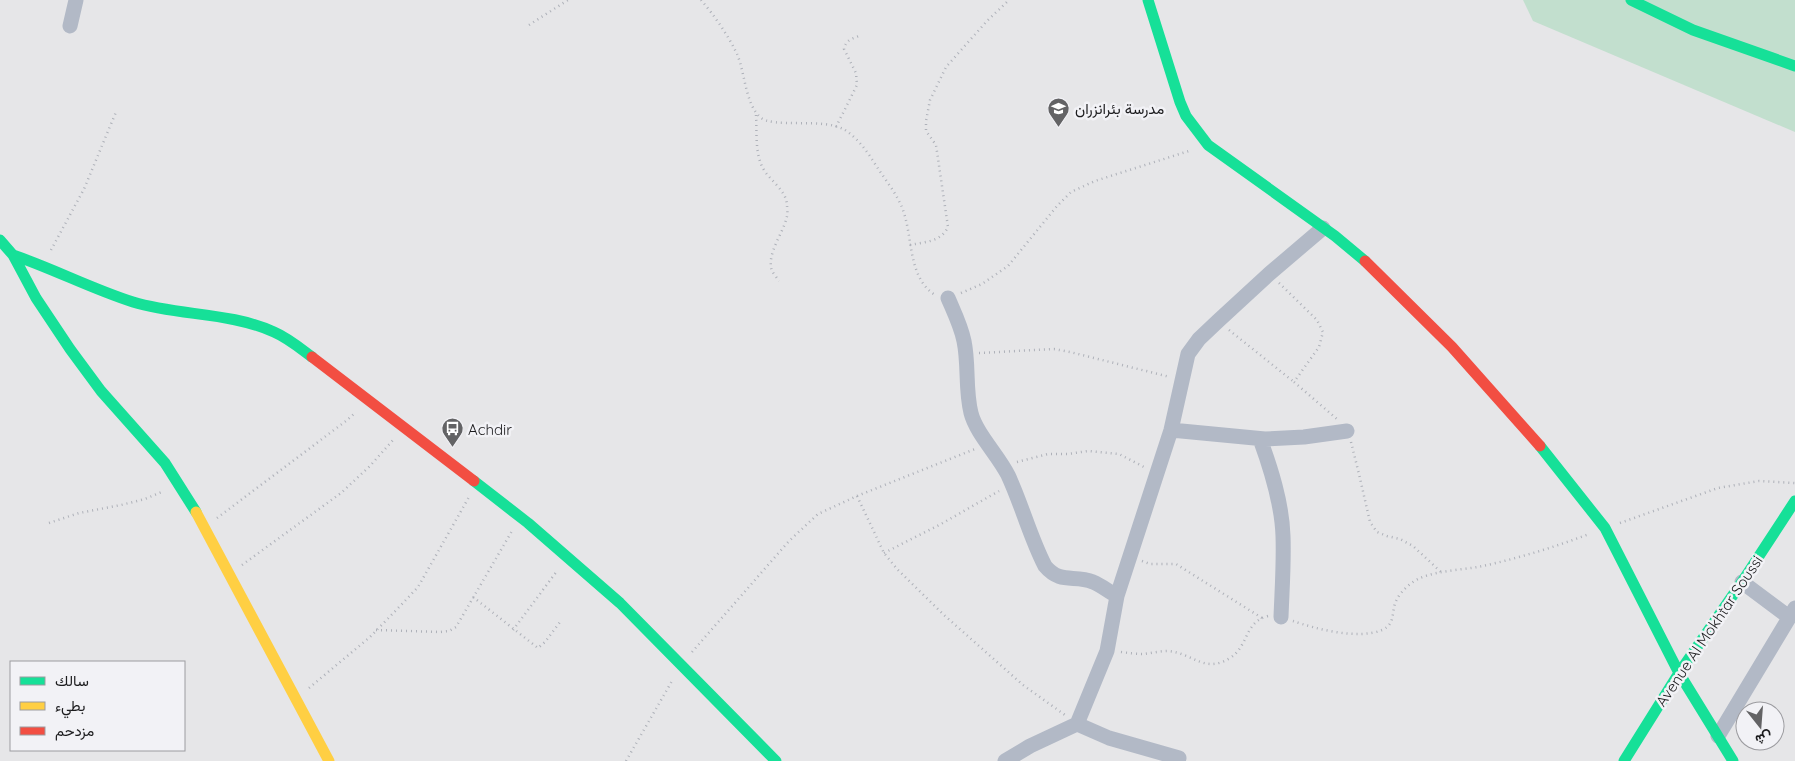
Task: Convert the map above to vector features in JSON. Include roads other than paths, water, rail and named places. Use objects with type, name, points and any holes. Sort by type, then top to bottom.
[{"type":"street","points":[[70,26],[76,0]]},
{"type":"street","points":[[1148,0],[1180,102],[1186,116],[1208,145],[1323,228],[1375,270],[1452,347],[1552,460],[1605,528],[1679,674],[1733,761]]},
{"type":"street","points":[[1631,0],[1693,30],[1795,66]]},
{"type":"street","points":[[1005,761],[1030,746],[1077,724],[1107,651],[1117,596],[1171,430],[1188,354],[1198,339],[1323,228]]},
{"type":"street","points":[[0,240],[13,255],[41,306],[70,349],[101,391],[144,438],[180,484],[329,761]]},
{"type":"street","points":[[13,255],[43,264],[92,286],[135,302],[274,331],[302,348],[520,516],[620,603],[776,761]]},
{"type":"street","points":[[948,298],[961,329],[971,414],[978,429],[1003,466],[1041,559],[1050,572],[1062,578],[1092,581],[1117,596]]},
{"type":"street","points":[[1171,430],[1260,439],[1304,437],[1347,430]]},
{"type":"street","points":[[1260,439],[1277,492],[1284,535],[1281,617]]},
{"type":"street","name":"Avenue Al Mokhtar Soussi","points":[[1624,761],[1679,674],[1795,501]]},
{"type":"street","points":[[1718,736],[1792,612],[1742,582]]},
{"type":"street","points":[[1077,724],[1109,738],[1179,758]]},
{"type":"place","name":"مدرسة بئرانزران","points":[[1059,127]]},
{"type":"place","name":"Achdir","points":[[452,448]]}]
